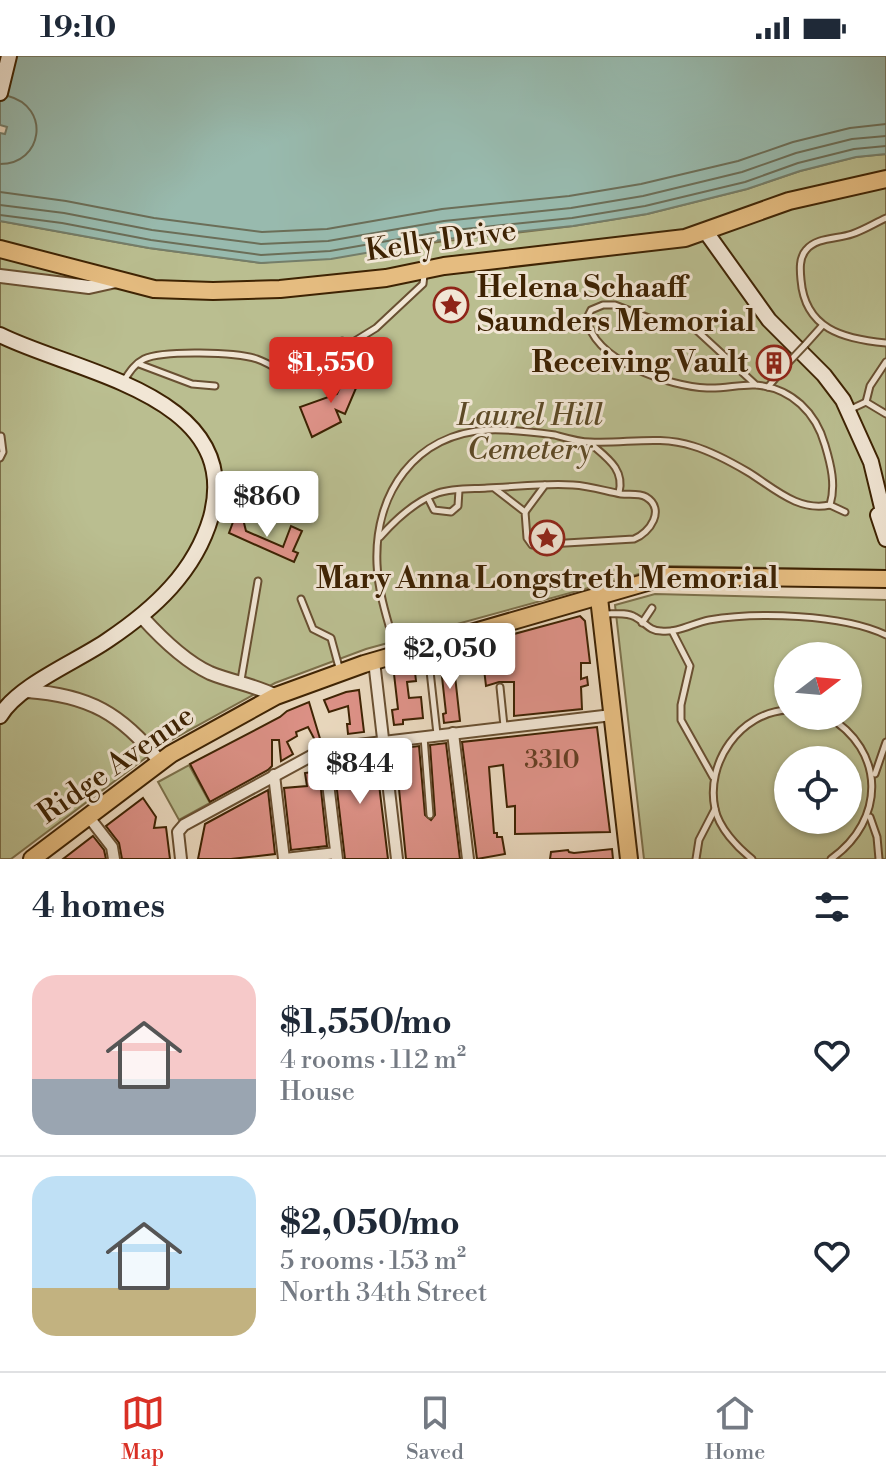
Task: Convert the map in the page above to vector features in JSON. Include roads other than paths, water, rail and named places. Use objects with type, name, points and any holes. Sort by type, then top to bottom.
[{"type":"main road","points":[[0,93],[9,56]]},
{"type":"main road","name":"Kelly Drive","points":[[0,249],[154,289],[213,291],[355,281],[674,240],[706,232],[789,201],[886,179]]},
{"type":"main road","points":[[706,232],[769,320],[824,375],[849,410],[871,462],[886,524]]},
{"type":"main road","points":[[0,335],[123,382],[149,396],[188,425],[210,454],[216,476],[213,510],[196,553],[175,583],[142,617],[27,691],[0,715]]},
{"type":"main road","points":[[862,441],[886,539]]},
{"type":"main road","name":"Ridge Avenue","points":[[32,859],[160,762],[276,696],[374,661],[600,606],[663,577],[886,579]]},
{"type":"main road","name":"Ridge Avenue","points":[[643,585],[886,589]]},
{"type":"main road","points":[[600,606],[629,859]]},
{"type":"street","points":[[0,276],[89,287],[116,281]]},
{"type":"street","points":[[142,617],[174,648],[201,668],[276,696]]},
{"type":"street","points":[[374,661],[397,859]]},
{"type":"street","points":[[27,691],[73,697],[103,709],[136,734],[160,762]]},
{"type":"street","points":[[181,859],[178,832],[184,825],[324,749],[612,715]]},
{"type":"street","points":[[453,733],[468,859]]},
{"type":"street","points":[[274,775],[284,859],[336,856],[324,749]]},
{"type":"street","points":[[88,816],[112,847],[114,859]]},
{"type":"lane","points":[[886,218],[855,233],[819,242],[804,252],[800,266],[801,287],[807,306],[822,326],[831,331],[886,343]]},
{"type":"lane","points":[[342,341],[350,344],[376,328],[423,284],[424,270]]},
{"type":"lane","points":[[756,385],[693,327],[662,323],[615,305],[597,307],[589,314],[588,324],[601,346],[633,367],[683,385],[706,388],[756,385],[796,400],[818,425],[833,476],[830,505]]},
{"type":"lane","points":[[768,387],[822,326]]},
{"type":"lane","points":[[123,382],[138,363],[161,354],[241,355],[260,360],[292,380],[307,384]]},
{"type":"lane","points":[[866,402],[868,389],[886,362]]},
{"type":"lane","points":[[138,363],[192,384],[215,386]]},
{"type":"lane","points":[[849,410],[866,402]]},
{"type":"lane","points":[[866,402],[886,414]]},
{"type":"lane","points":[[397,654],[377,572],[385,508],[403,473],[422,452],[460,434],[500,430],[589,442],[653,440],[683,443],[734,464],[789,499],[812,506],[830,505],[845,512]]},
{"type":"lane","points":[[0,458],[3,452],[1,436]]},
{"type":"lane","points":[[589,442],[617,469],[621,480],[619,493]]},
{"type":"lane","points":[[379,538],[401,516],[428,498],[459,490],[545,485],[576,485],[642,495],[653,506],[654,522],[639,537],[622,541],[532,545],[527,541],[525,512],[545,485]]},
{"type":"lane","points":[[494,488],[525,512]]},
{"type":"lane","points":[[428,498],[434,510],[447,513],[458,506],[459,490]]},
{"type":"lane","points":[[241,681],[258,581]]},
{"type":"lane","points":[[301,599],[313,629],[331,638],[341,672]]},
{"type":"lane","points":[[600,606],[632,615],[657,631],[672,631],[706,621],[769,616],[859,624],[886,635]]},
{"type":"lane","points":[[642,623],[652,608]]},
{"type":"lane","points":[[672,631],[690,666],[681,705],[681,720],[714,777]]},
{"type":"lane","points":[[430,671],[437,734]]},
{"type":"lane","points":[[500,687],[504,727]]},
{"type":"lane","points":[[752,859],[731,838],[715,809],[714,777],[730,741],[744,726],[774,713]]},
{"type":"lane","points":[[831,859],[851,844],[869,817],[876,797],[875,775],[868,755],[857,737],[848,730]]},
{"type":"lane","points":[[424,736],[430,815]]},
{"type":"lane","points":[[875,775],[886,742]]},
{"type":"lane","points":[[696,859],[699,840],[715,809]]},
{"type":"lane","points":[[869,817],[877,837],[879,859]]},
{"type":"water","points":[[0,56],[886,56],[886,154],[856,157],[800,171],[747,189],[647,214],[573,226],[446,239],[331,259],[261,263],[149,248],[0,221],[0,133],[5,134],[7,127],[0,125]]},
{"type":"place","name":"Helena Schaaff Saunders Memorial","points":[[451,305]]},
{"type":"place","name":"Receiving Vault","points":[[774,363]]},
{"type":"place","name":"Mary Anna Longstreth Memorial","points":[[547,538]]},
{"type":"park label","name":"Laurel Hill Cemetery","points":[[530,433]]}]
